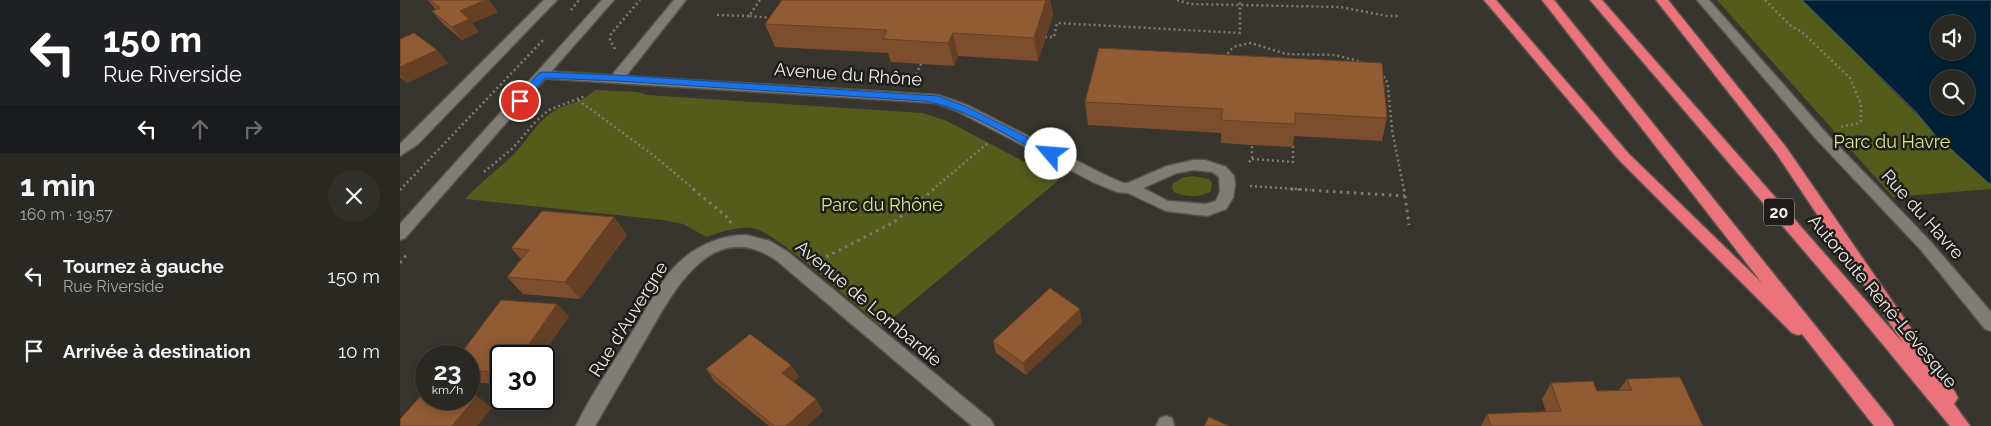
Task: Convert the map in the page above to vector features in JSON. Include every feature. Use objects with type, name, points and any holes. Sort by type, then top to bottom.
[{"type":"highway","points":[[1490,0],[1624,157],[1842,371]]},
{"type":"highway","points":[[1548,0],[1884,426]]},
{"type":"highway","name":"Autoroute René-Lévesque","points":[[1596,0],[1862,308],[1961,426]]},
{"type":"highway","points":[[1662,0],[1781,150],[1968,426]]},
{"type":"street","points":[[400,151],[412,142],[551,0]]},
{"type":"street","points":[[617,78],[680,0]]},
{"type":"street","name":"Rue du Havre","points":[[1703,0],[1822,137],[1926,246],[1991,324]]},
{"type":"street","points":[[400,234],[608,1]]},
{"type":"street","name":"Avenue du Rhône","points":[[543,75],[938,99],[962,108],[1098,178],[1130,188],[1166,206],[1206,210],[1217,207],[1226,198],[1228,182],[1226,174],[1218,169],[1208,166],[1190,165],[1174,169],[1130,188]]},
{"type":"street","name":"Avenue de Lombardie","points":[[717,245],[732,240],[744,239],[765,244],[775,250],[985,426]]},
{"type":"street","name":"Rue d'Auvergne","points":[[585,426],[678,274],[692,260],[717,245]]},
{"type":"path","points":[[569,12],[579,0]]},
{"type":"path","points":[[618,54],[611,44],[610,36],[640,0]]},
{"type":"path","points":[[749,16],[760,0]]},
{"type":"path","points":[[1176,0],[1190,4],[1340,7],[1387,16],[1400,16]]},
{"type":"path","points":[[1045,37],[1054,37],[1057,23],[1240,33],[1240,0]]},
{"type":"path","points":[[1765,0],[1790,26],[1809,39],[1855,85],[1863,107],[1861,121],[1856,124],[1832,128]]},
{"type":"path","points":[[718,15],[777,18]]},
{"type":"path","points":[[400,190],[549,34]]},
{"type":"path","points":[[1224,61],[1230,50],[1236,46],[1251,43],[1286,54],[1335,55],[1364,63]]},
{"type":"path","points":[[915,77],[921,64]]},
{"type":"path","points":[[1376,69],[1386,79],[1392,130],[1405,196],[1408,225]]},
{"type":"path","points":[[478,177],[505,156],[536,121],[549,110],[578,100],[588,94]]},
{"type":"path","points":[[578,100],[653,155],[726,216],[734,229]]},
{"type":"path","points":[[1252,159],[1293,162],[1293,136]]},
{"type":"path","points":[[817,262],[894,222],[989,143]]},
{"type":"path","points":[[1249,162],[1252,159],[1252,145]]},
{"type":"path","points":[[1250,186],[1405,196]]},
{"type":"path","points":[[400,263],[412,249]]},
{"type":"green space","name":"Parc du Havre","points":[[1717,0],[1802,0],[1919,117],[1991,185],[1991,189],[1893,197]]},
{"type":"green space","name":"Parc du Rhône","points":[[595,90],[923,113],[947,121],[1059,180],[882,327],[797,255],[763,232],[752,228],[734,229],[707,237],[683,224],[663,220],[465,199],[513,155],[546,117],[556,110],[583,99]]},
{"type":"green space","points":[[1193,176],[1209,179],[1212,183],[1211,191],[1203,195],[1193,196],[1174,192],[1172,188],[1173,183],[1184,177]]},
{"type":"water","points":[[1802,0],[1991,0],[1991,185],[1935,135],[1915,111]]},
{"type":"building","points":[[430,0],[485,0],[460,11],[469,19],[452,27],[432,11],[440,8]]},
{"type":"building","points":[[782,0],[1046,0],[1034,38],[953,33],[948,43],[883,39],[887,30],[765,24]]},
{"type":"building","points":[[414,33],[437,50],[400,67],[400,39]]},
{"type":"building","points":[[1099,48],[1382,63],[1387,118],[1295,113],[1295,124],[1254,122],[1221,120],[1223,109],[1085,102]]},
{"type":"building","points":[[542,211],[614,217],[565,282],[507,277],[529,250],[511,248]]},
{"type":"building","points":[[1050,288],[1080,309],[1023,363],[993,341]]},
{"type":"building","points":[[501,300],[557,304],[529,345],[490,345],[490,372],[480,371],[480,345],[467,345]]},
{"type":"building","points":[[750,334],[791,365],[782,373],[816,399],[786,426],[774,426],[706,369]]},
{"type":"building","points":[[1680,377],[1703,426],[1491,426],[1487,414],[1561,411],[1551,383],[1593,381],[1597,391],[1632,390],[1627,379]]},
{"type":"building","points":[[415,402],[415,410],[465,410],[452,426],[400,426],[400,419]]},
{"type":"building","points":[[1209,417],[1229,426],[1204,426]]},
{"type":"route","points":[[520,101],[543,75],[924,97],[938,99],[962,108],[1051,154]]}]
